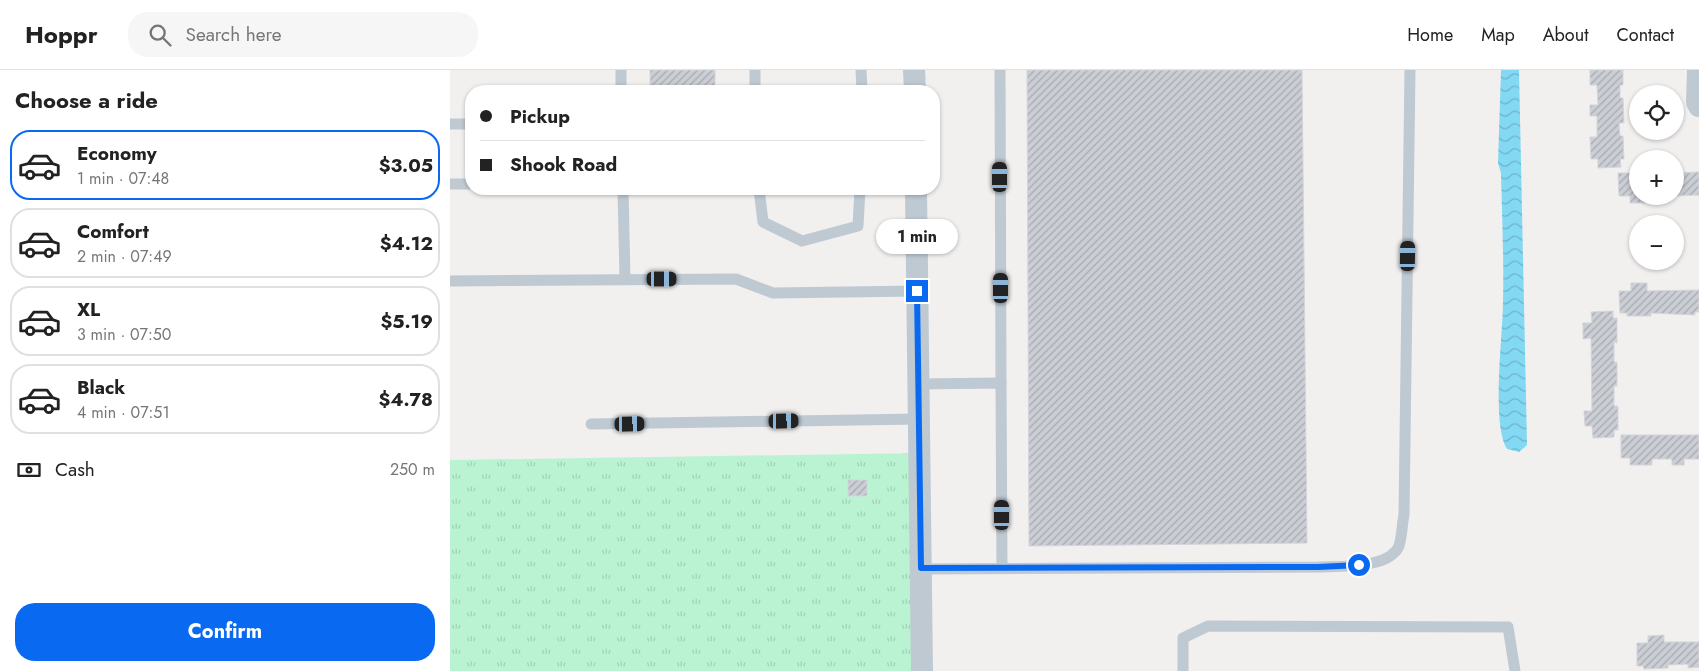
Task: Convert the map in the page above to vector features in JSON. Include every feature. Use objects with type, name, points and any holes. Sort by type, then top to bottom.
[{"type":"street","points":[[914,70],[914,85]]},
{"type":"street","points":[[1698,70],[1696,102],[1699,106]]},
{"type":"street","points":[[916,195],[922,671]]},
{"type":"lane","points":[[621,70],[621,85]]},
{"type":"lane","points":[[755,70],[755,85]]},
{"type":"lane","points":[[861,70],[862,85]]},
{"type":"lane","points":[[1000,70],[1002,568]]},
{"type":"lane","points":[[921,568],[1318,567],[1359,565],[1386,559],[1398,546],[1404,515],[1410,70]]},
{"type":"lane","points":[[450,124],[465,124]]},
{"type":"lane","points":[[450,184],[465,184]]},
{"type":"lane","points":[[623,195],[625,280]]},
{"type":"lane","points":[[759,195],[763,222],[802,240],[858,226],[860,195]]},
{"type":"lane","points":[[450,281],[736,279],[773,293],[917,291]]},
{"type":"lane","points":[[917,384],[1001,383]]},
{"type":"lane","points":[[591,424],[918,419]]},
{"type":"lane","points":[[1183,671],[1183,638],[1208,626],[1508,627],[1515,671]]},
{"type":"green space","points":[[925,453],[921,671],[450,671],[450,460]]},
{"type":"water","points":[[1501,70],[1519,70],[1527,445],[1519,452],[1507,449],[1502,437],[1499,400],[1503,316],[1501,173],[1498,163]]},
{"type":"building","points":[[650,70],[715,70],[715,85],[650,85]]},
{"type":"building","points":[[1027,70],[1302,70],[1307,543],[1029,546]]},
{"type":"building","points":[[1590,70],[1623,70],[1623,85],[1620,85],[1620,98],[1623,98],[1624,123],[1619,123],[1620,136],[1623,136],[1624,159],[1620,159],[1621,167],[1598,168],[1598,159],[1591,159],[1590,137],[1597,137],[1597,116],[1590,116],[1590,105],[1598,105],[1597,85],[1590,85]]},
{"type":"building","points":[[1699,172],[1699,195],[1684,196],[1684,173]]},
{"type":"building","points":[[1618,173],[1629,173],[1629,196],[1619,196]]},
{"type":"building","points":[[1631,283],[1647,283],[1647,291],[1699,290],[1699,312],[1695,312],[1695,315],[1651,313],[1651,316],[1627,316],[1627,313],[1620,313],[1619,291],[1631,291]]},
{"type":"building","points":[[1613,311],[1613,318],[1617,318],[1617,343],[1614,342],[1614,362],[1617,362],[1617,386],[1614,386],[1614,406],[1618,406],[1618,430],[1614,430],[1614,437],[1593,438],[1592,426],[1585,426],[1584,411],[1592,411],[1591,338],[1583,339],[1583,323],[1592,323],[1591,312]]},
{"type":"building","points":[[1621,435],[1699,435],[1699,459],[1684,459],[1684,465],[1672,465],[1672,459],[1652,459],[1652,465],[1630,465],[1630,458],[1621,458]]},
{"type":"building","points":[[848,480],[867,480],[867,496],[848,496]]},
{"type":"building","points":[[1664,635],[1664,642],[1699,642],[1699,667],[1688,668],[1688,664],[1668,665],[1668,668],[1644,669],[1643,666],[1637,666],[1637,643],[1648,643],[1648,636]]},
{"type":"route","points":[[917,291],[921,568],[1318,567],[1359,565]]}]
